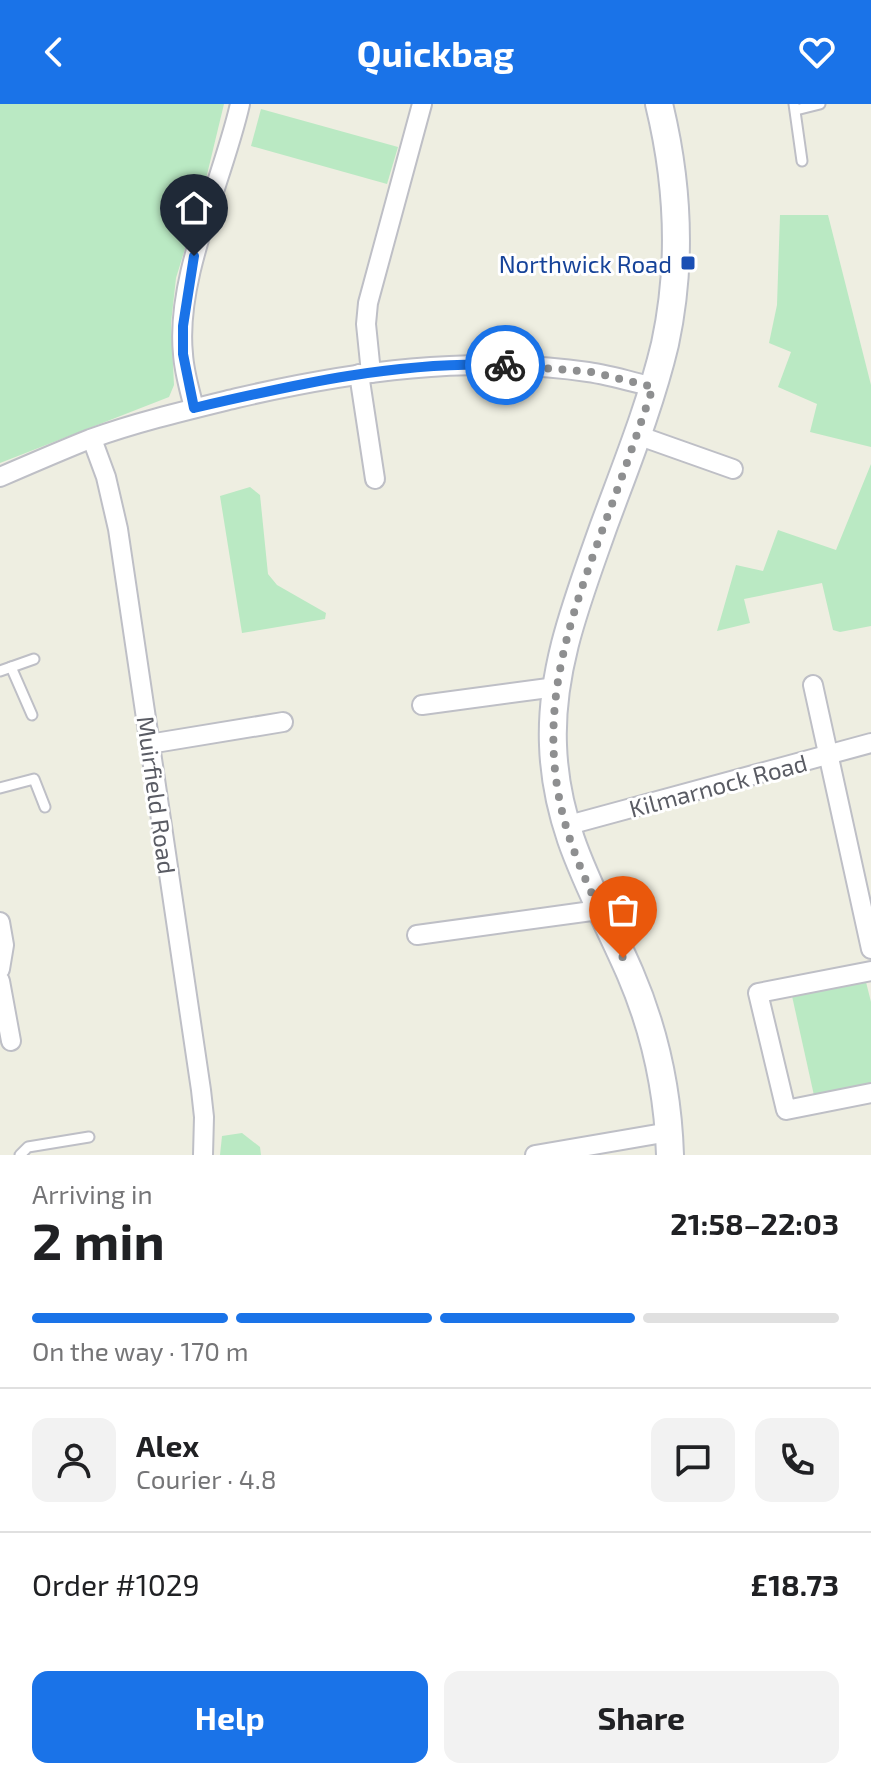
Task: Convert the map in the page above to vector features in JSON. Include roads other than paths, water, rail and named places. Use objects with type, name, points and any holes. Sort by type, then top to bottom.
[{"type":"main road","points":[[659,104],[668,139],[673,181],[675,273],[665,343],[637,435],[574,609],[556,687],[553,745],[565,826],[580,868],[630,973],[651,1028],[663,1080],[670,1144]]},
{"type":"street","points":[[194,408],[183,354],[188,292],[194,256],[231,144],[240,104]]},
{"type":"street","points":[[375,479],[365,374],[368,303],[422,104]]},
{"type":"street","points":[[0,477],[92,439],[194,408],[308,382],[422,366],[521,366],[592,372],[653,387]]},
{"type":"street","points":[[637,435],[733,469]]},
{"type":"street","name":"Muirfield Road","points":[[92,439],[106,477],[118,529],[201,1090],[203,1155]]},
{"type":"street","points":[[813,685],[871,949]]},
{"type":"street","points":[[422,705],[556,687]]},
{"type":"street","points":[[149,744],[283,722]]},
{"type":"street","name":"Kilmarnock Road","points":[[565,826],[871,743]]},
{"type":"street","points":[[417,935],[599,910]]},
{"type":"street","points":[[0,922],[4,953],[0,969]]},
{"type":"street","points":[[871,971],[758,993],[786,1110],[871,1093]]},
{"type":"street","points":[[0,981],[11,1041]]},
{"type":"street","points":[[535,1155],[670,1144]]},
{"type":"lane","points":[[802,161],[795,107],[820,104]]},
{"type":"lane","points":[[0,671],[34,659]]},
{"type":"lane","points":[[11,667],[32,715]]},
{"type":"lane","points":[[0,788],[34,779],[45,807]]},
{"type":"lane","points":[[20,1155],[28,1147],[89,1137]]},
{"type":"place","name":"Northwick Road","points":[[688,263]]}]
